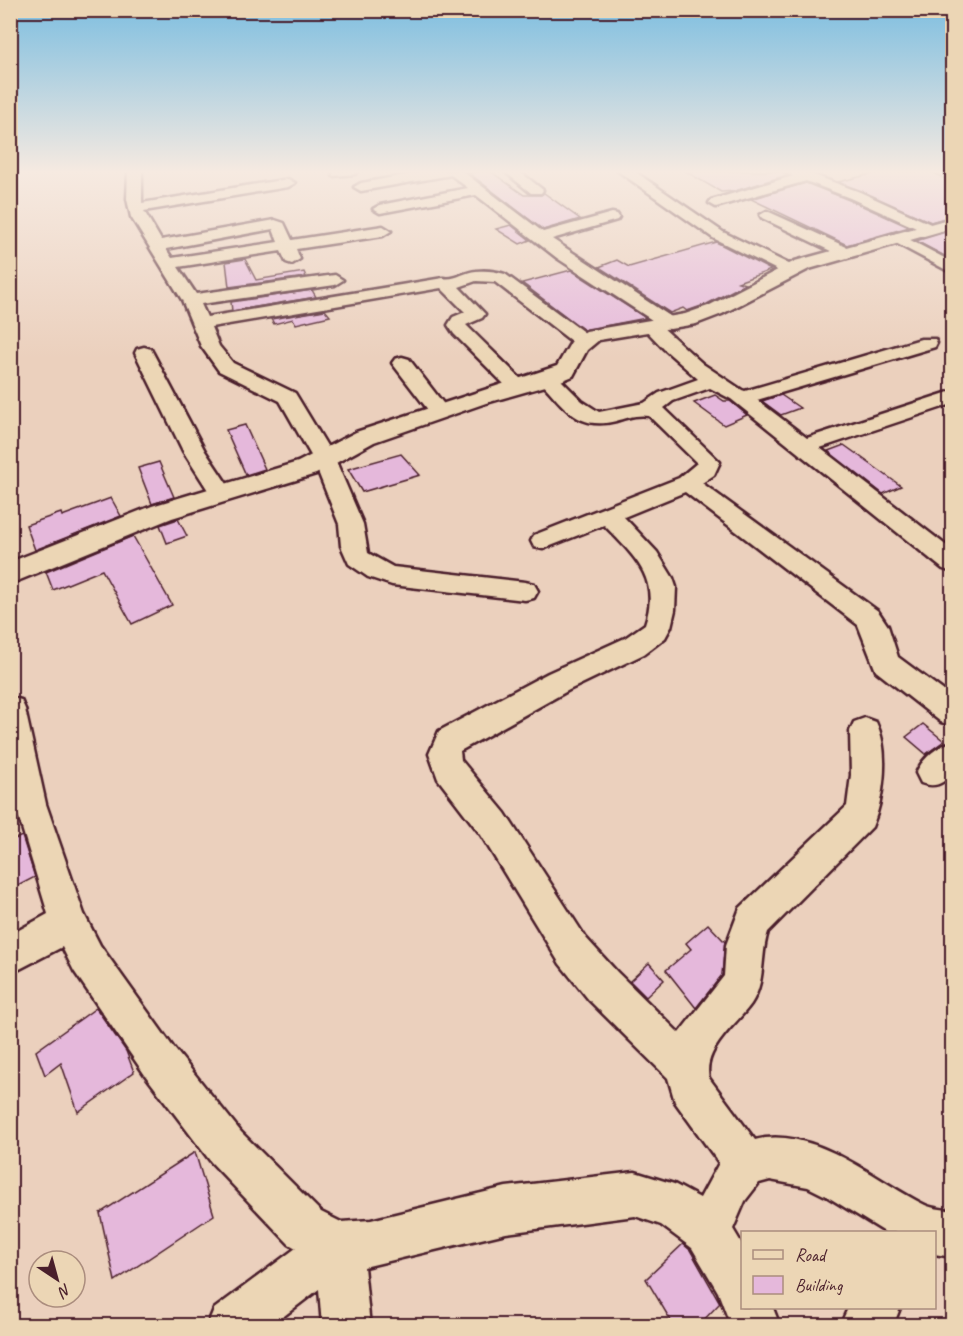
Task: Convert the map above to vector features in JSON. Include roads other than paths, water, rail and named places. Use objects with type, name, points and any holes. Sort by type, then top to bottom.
[{"type":"street","points":[[148,233],[173,269],[191,300],[210,346],[226,367],[279,391],[288,398],[324,459],[351,524],[353,546],[358,558],[377,571],[392,576],[525,591]]},
{"type":"street","points":[[156,246],[224,233]]},
{"type":"street","points":[[282,233],[290,252]]},
{"type":"street","points":[[173,269],[290,252],[373,233]]},
{"type":"street","points":[[534,233],[661,326],[682,356],[739,396],[952,563]]},
{"type":"street","points":[[540,238],[556,233]]},
{"type":"street","points":[[716,233],[789,270]]},
{"type":"street","points":[[806,233],[845,252]]},
{"type":"street","points":[[10,574],[162,512],[221,493],[283,477],[357,441],[439,411],[548,378],[565,371],[573,351],[582,340],[610,331],[661,326],[715,310],[789,270],[914,233]]},
{"type":"street","points":[[897,238],[952,268]]},
{"type":"street","points":[[290,252],[324,255]]},
{"type":"street","points":[[200,323],[436,283],[448,285],[475,276],[499,277],[582,340]]},
{"type":"street","points":[[191,300],[356,278]]},
{"type":"street","points":[[448,285],[476,314],[459,321],[457,326],[517,386]]},
{"type":"street","points":[[739,396],[745,397],[928,343]]},
{"type":"street","points":[[144,353],[194,451],[221,493]]},
{"type":"street","points":[[402,363],[439,411]]},
{"type":"street","points":[[543,541],[687,483],[706,470],[709,462],[672,426],[649,409],[639,408],[600,418],[591,417],[583,413],[548,378]]},
{"type":"street","points":[[649,409],[666,397],[714,380]]},
{"type":"street","points":[[802,447],[952,397]]},
{"type":"street","points":[[687,483],[868,618],[874,626],[886,663],[952,713]]},
{"type":"street","points":[[608,515],[660,576],[663,588],[660,624],[653,633],[640,642],[596,662],[450,740],[443,750],[444,759],[449,769],[493,824],[573,951],[603,986],[686,1068]]},
{"type":"street","points":[[10,709],[30,804],[69,922],[87,958],[159,1061],[226,1147],[305,1228],[339,1245],[371,1243],[506,1210],[635,1194],[674,1207],[708,1232],[741,1288]]},
{"type":"street","points":[[746,1164],[690,1087],[686,1068],[695,1042],[739,988],[744,973],[745,945],[753,921],[860,816],[867,802],[865,731]]},
{"type":"street","points":[[10,956],[69,922]]},
{"type":"street","points":[[708,1232],[729,1185],[746,1164],[770,1158],[810,1166],[844,1181],[928,1231]]},
{"type":"street","points":[[231,1326],[339,1245]]},
{"type":"street","points":[[339,1245],[346,1326]]},
{"type":"street","points":[[749,1309],[756,1326]]},
{"type":"street","points":[[864,1326],[875,1309]]}]
